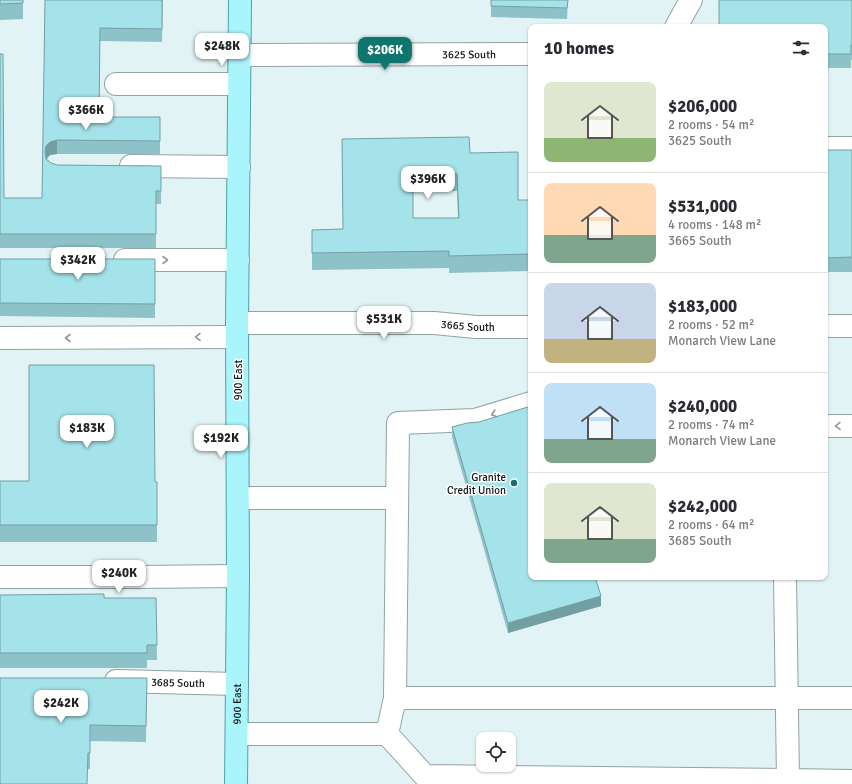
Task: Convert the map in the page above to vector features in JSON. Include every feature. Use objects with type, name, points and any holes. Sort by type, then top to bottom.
[{"type":"main road","name":"900 East","points":[[236,784],[238,576],[237,330],[240,0]]},
{"type":"street","points":[[678,24],[691,0]]},
{"type":"street","name":"3625 South","points":[[239,55],[528,54]]},
{"type":"street","points":[[116,84],[239,84]]},
{"type":"street","points":[[828,148],[852,148]]},
{"type":"street","points":[[113,166],[239,167]]},
{"type":"street","points":[[108,260],[238,260]]},
{"type":"street","name":"3665 South","points":[[0,338],[434,323],[476,327],[528,327]]},
{"type":"street","points":[[828,326],[852,326]]},
{"type":"street","points":[[387,734],[395,698],[398,423],[475,420],[528,403]]},
{"type":"street","points":[[828,426],[852,426]]},
{"type":"street","points":[[238,498],[397,498]]},
{"type":"street","points":[[0,577],[238,576]]},
{"type":"street","points":[[785,580],[788,780]]},
{"type":"street","name":"3685 South","points":[[93,681],[237,684]]},
{"type":"street","points":[[395,698],[852,698]]},
{"type":"street","points":[[236,734],[387,734],[425,776],[788,780],[810,782],[852,781]]},
{"type":"building","points":[[0,0],[23,0],[23,3],[0,4]]},
{"type":"building","points":[[45,0],[162,0],[162,29],[100,28],[99,117],[160,117],[160,141],[57,140],[50,142],[46,146],[45,152],[46,159],[57,165],[161,166],[161,191],[156,191],[156,234],[0,234],[0,54],[3,54],[4,198],[42,198]]},
{"type":"building","points":[[491,0],[568,0],[567,8],[491,6]]},
{"type":"building","points":[[719,0],[852,0],[851,54],[828,54],[828,24],[719,24]]},
{"type":"building","points":[[469,137],[470,153],[518,152],[518,200],[528,200],[528,254],[449,256],[449,251],[312,253],[312,230],[343,229],[342,139]],"holes":[[[457,174],[459,218],[413,218],[413,175]]]},
{"type":"building","points":[[828,150],[852,150],[852,257],[828,258]]},
{"type":"building","points":[[0,259],[155,259],[155,304],[0,303]]},
{"type":"building","points":[[29,365],[154,365],[157,525],[0,525],[0,481],[29,481]]},
{"type":"building","points":[[528,407],[528,580],[596,580],[601,596],[508,623],[452,427],[467,423],[479,422]]},
{"type":"building","points":[[104,594],[104,598],[156,598],[157,645],[147,645],[147,653],[0,653],[0,595]]},
{"type":"building","points":[[0,678],[147,678],[146,726],[90,725],[90,753],[88,753],[87,784],[0,784]]},
{"type":"place","name":"Granite Credit Union","points":[[514,483]]}]
